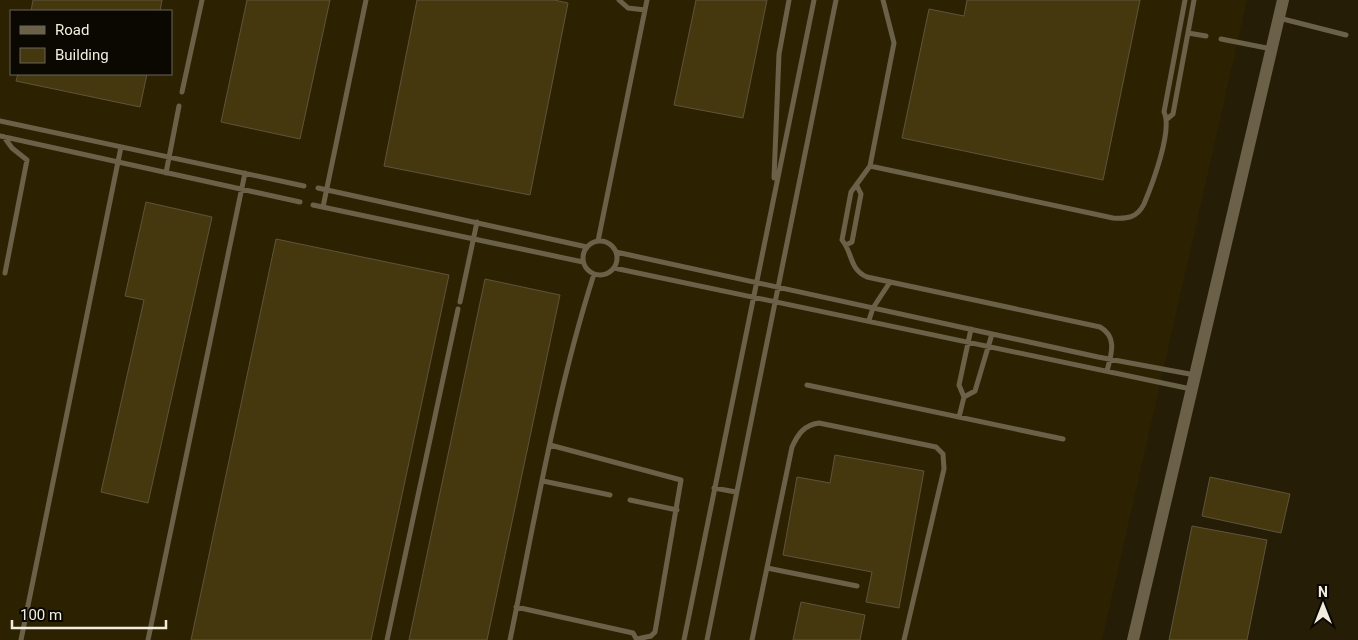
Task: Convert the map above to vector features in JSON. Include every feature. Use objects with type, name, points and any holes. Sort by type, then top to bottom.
[{"type":"street","points":[[1133,640],[1283,0]]},
{"type":"lane","points":[[182,92],[202,0]]},
{"type":"lane","points":[[322,207],[366,0]]},
{"type":"lane","points":[[619,0],[628,8],[645,10]]},
{"type":"lane","points":[[598,241],[647,0]]},
{"type":"lane","points":[[775,189],[777,76],[789,0]]},
{"type":"lane","points":[[684,640],[814,0]]},
{"type":"lane","points":[[707,640],[836,0]]},
{"type":"lane","points":[[883,0],[894,43],[870,166],[851,192],[842,240],[846,246],[852,266],[858,274],[890,282],[1100,327],[1106,330],[1112,340],[1107,371]]},
{"type":"lane","points":[[870,166],[1125,219],[1140,212],[1163,145],[1167,119],[1164,112],[1185,0]]},
{"type":"lane","points":[[1167,119],[1173,114],[1194,0]]},
{"type":"lane","points":[[1279,18],[1346,35]]},
{"type":"lane","points":[[1188,33],[1206,36]]},
{"type":"lane","points":[[1221,39],[1272,49]]},
{"type":"lane","points":[[166,173],[179,106]]},
{"type":"lane","points":[[0,121],[304,186]]},
{"type":"lane","points":[[2,137],[300,202]]},
{"type":"lane","points":[[2,137],[27,160],[5,273]]},
{"type":"lane","points":[[21,640],[121,147]]},
{"type":"lane","points":[[148,640],[245,173]]},
{"type":"lane","points":[[846,246],[852,242],[861,194],[857,186]]},
{"type":"lane","points":[[318,188],[587,247],[598,241],[609,243],[618,258],[614,268],[605,275],[594,274],[585,267],[583,262],[587,247]]},
{"type":"lane","points":[[314,205],[583,262]]},
{"type":"lane","points":[[460,302],[477,222]]},
{"type":"lane","points":[[616,252],[992,334],[1195,375]]},
{"type":"lane","points":[[614,268],[1191,389]]},
{"type":"lane","points":[[510,640],[550,445],[585,302],[594,274]]},
{"type":"lane","points":[[869,320],[873,308],[890,282]]},
{"type":"lane","points":[[387,640],[458,309]]},
{"type":"lane","points":[[959,417],[964,397],[959,385],[971,329]]},
{"type":"lane","points":[[964,397],[975,391],[992,334]]},
{"type":"lane","points":[[807,384],[1063,439]]},
{"type":"lane","points":[[752,640],[792,447],[803,429],[811,424],[831,424],[936,447],[943,454],[944,469],[904,640]]},
{"type":"lane","points":[[516,607],[633,633],[637,639],[651,636],[655,632],[682,482],[678,478],[550,445]]},
{"type":"lane","points":[[543,481],[610,495]]},
{"type":"lane","points":[[714,488],[736,492]]},
{"type":"lane","points":[[630,500],[677,510]]},
{"type":"lane","points":[[767,568],[857,586]]},
{"type":"shaded area","points":[[0,0],[1247,0],[1102,640],[0,640]]},
{"type":"building","points":[[33,0],[162,0],[160,10],[31,10]]},
{"type":"building","points":[[247,0],[330,0],[300,139],[221,122]]},
{"type":"building","points":[[417,0],[554,0],[568,3],[530,195],[384,166]]},
{"type":"building","points":[[696,0],[767,0],[743,118],[674,105]]},
{"type":"building","points":[[967,0],[1140,0],[1103,180],[902,138],[929,9],[964,16]]},
{"type":"building","points":[[18,75],[147,75],[140,107],[16,81]]},
{"type":"building","points":[[146,202],[212,217],[148,503],[101,492],[144,300],[125,296]]},
{"type":"building","points":[[276,239],[449,275],[371,640],[191,640]]},
{"type":"building","points":[[485,279],[560,295],[487,640],[409,640]]},
{"type":"building","points":[[835,455],[924,471],[899,608],[866,602],[872,572],[783,555],[797,477],[830,483]]},
{"type":"building","points":[[1210,477],[1290,494],[1281,533],[1202,516]]},
{"type":"building","points":[[1192,526],[1267,540],[1247,640],[1169,640]]},
{"type":"building","points":[[801,602],[865,615],[860,640],[793,640]]}]
